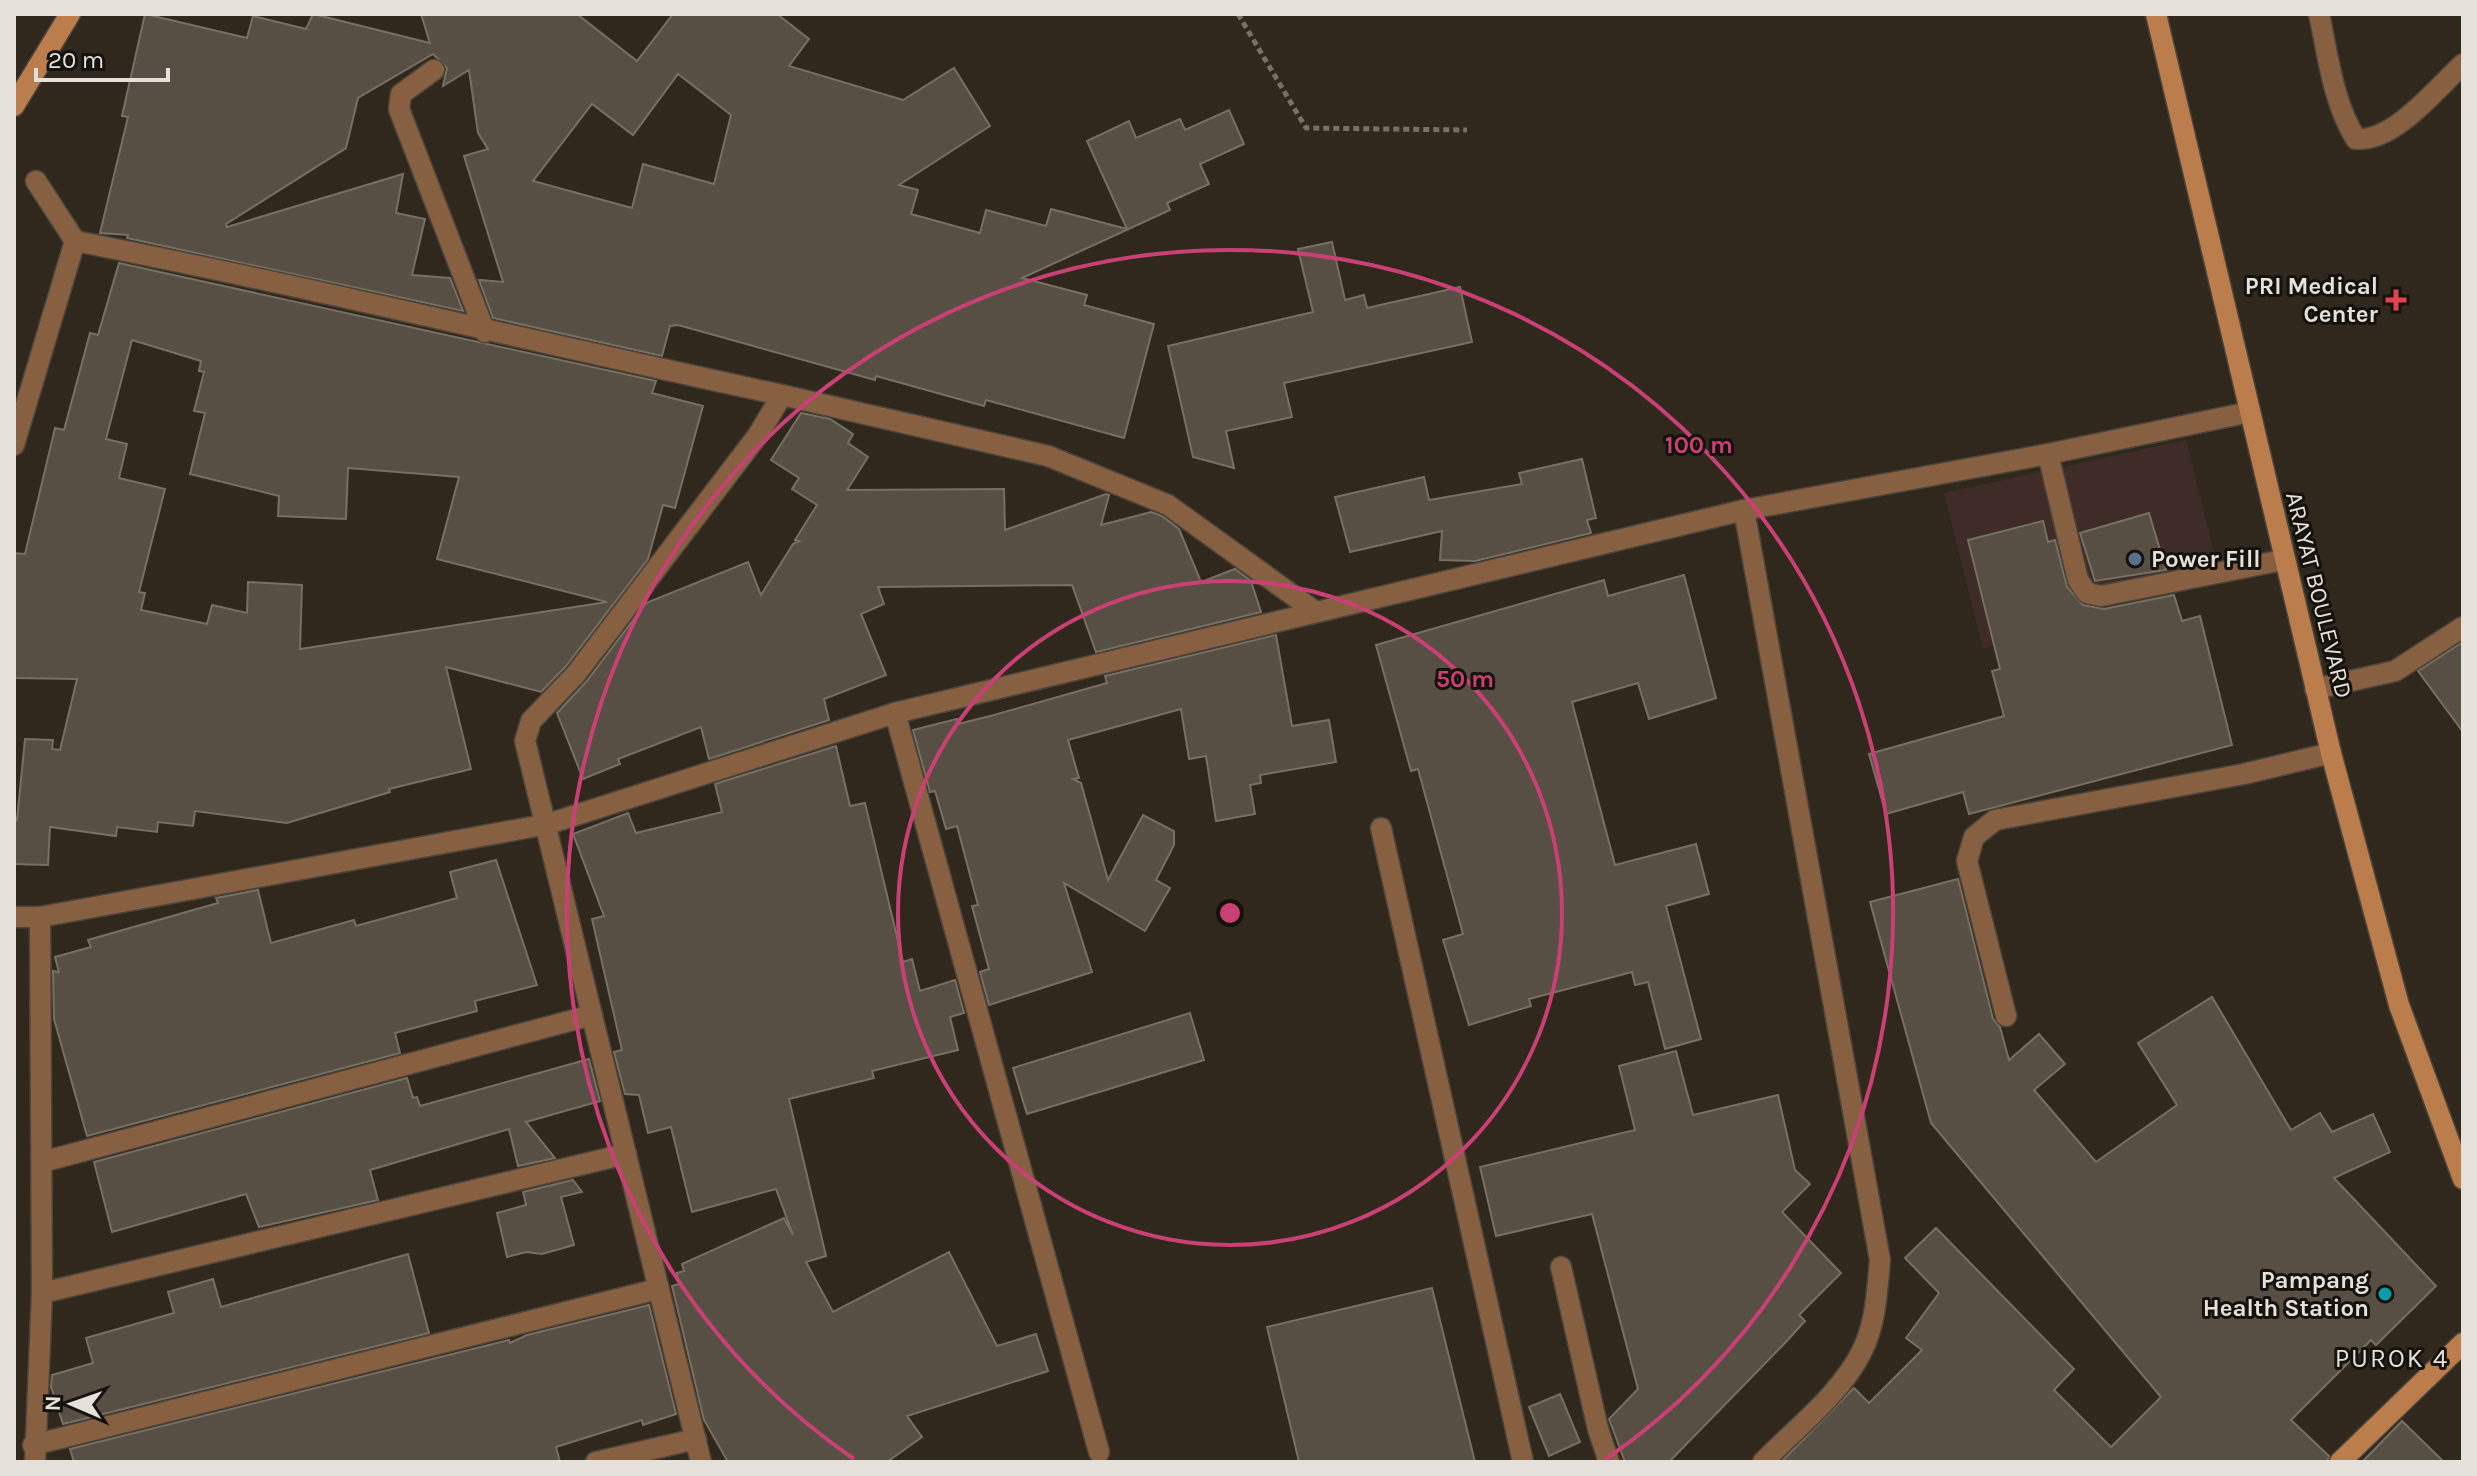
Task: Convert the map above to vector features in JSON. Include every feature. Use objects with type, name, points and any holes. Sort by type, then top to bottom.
[{"type":"main road","points":[[14,106],[70,14]]},
{"type":"main road","name":"ARAYAT BOULEVARD","points":[[2156,14],[2331,753],[2399,1005],[2463,1179]]},
{"type":"main road","points":[[2340,1462],[2463,1343]]},
{"type":"street","points":[[2319,14],[2335,86],[2348,126],[2356,139],[2370,140],[2387,134],[2463,64]]},
{"type":"street","points":[[434,70],[401,94],[399,109],[485,332]]},
{"type":"street","points":[[36,181],[75,241],[263,278],[485,332],[1048,456],[1168,505],[1316,612]]},
{"type":"street","points":[[14,445],[75,241]]},
{"type":"street","points":[[701,1462],[548,824],[525,741],[531,721],[576,674],[758,435],[782,395]]},
{"type":"street","points":[[14,917],[40,917],[548,824],[895,713],[1744,510],[2048,454],[2250,412]]},
{"type":"street","points":[[2048,454],[2078,580],[2087,593],[2101,596],[2283,560]]},
{"type":"street","points":[[1744,510],[1880,1260],[1875,1315],[1862,1353],[1830,1393],[1763,1462]]},
{"type":"street","points":[[2315,689],[2395,671],[2463,627]]},
{"type":"street","points":[[895,713],[1099,1452]]},
{"type":"street","points":[[2006,1016],[1967,861],[1974,837],[1995,820],[2244,774],[2331,753]]},
{"type":"street","points":[[1381,828],[1523,1462]]},
{"type":"street","points":[[40,917],[42,1293],[34,1453],[658,1289]]},
{"type":"street","points":[[42,1162],[592,1015]]},
{"type":"street","points":[[42,1293],[626,1154]]},
{"type":"street","points":[[1561,1267],[1598,1429],[1609,1462]]},
{"type":"street","points":[[596,1462],[696,1439]]},
{"type":"path","points":[[1238,14],[1306,128],[1467,130]]},
{"type":"shaded area","points":[[2186,440],[2221,581],[1983,649],[1944,493]]},
{"type":"building","points":[[145,14],[247,38],[253,16],[306,29],[313,14],[430,43],[421,14],[577,14],[637,61],[673,14],[777,14],[809,39],[789,66],[903,100],[954,68],[990,126],[899,185],[918,190],[911,214],[980,233],[986,210],[1046,226],[1051,209],[1127,229],[1087,141],[1129,121],[1136,138],[1180,119],[1185,130],[1229,110],[1244,144],[1200,164],[1209,184],[1167,203],[1170,210],[1022,278],[1087,295],[1084,305],[1154,324],[1124,438],[986,400],[984,406],[876,376],[875,380],[678,325],[670,326],[662,356],[493,318],[479,280],[503,282],[464,156],[488,149],[478,133],[469,70],[443,86],[447,68],[433,54],[358,98],[346,148],[226,224],[227,227],[403,174],[396,213],[425,219],[412,275],[450,278],[463,311],[127,238],[128,235],[100,233],[128,117],[122,116]],"holes":[[[678,74],[731,115],[714,184],[643,164],[632,208],[533,181],[592,104],[633,135]]]},
{"type":"building","points":[[1332,242],[1345,300],[1364,295],[1367,308],[1460,287],[1472,342],[1284,383],[1292,417],[1226,431],[1234,468],[1193,457],[1168,346],[1313,312],[1298,249]]},
{"type":"building","points":[[119,263],[656,381],[652,393],[703,406],[675,508],[663,505],[648,559],[566,666],[541,692],[446,667],[471,769],[389,789],[390,792],[287,823],[195,811],[193,826],[158,822],[157,832],[117,827],[116,836],[50,827],[48,865],[14,864],[14,820],[17,820],[25,739],[53,740],[52,749],[60,750],[77,679],[14,678],[14,553],[25,554],[55,428],[64,430],[90,333],[98,335]],"holes":[[[132,340],[201,361],[199,371],[204,372],[194,411],[205,413],[190,474],[279,496],[278,516],[346,519],[348,468],[459,477],[437,559],[607,602],[300,649],[302,585],[248,582],[247,613],[212,605],[207,624],[141,610],[145,593],[139,592],[165,489],[119,478],[127,444],[106,439]]]},
{"type":"building","points":[[801,413],[830,419],[853,434],[848,443],[868,457],[847,490],[1004,489],[1005,530],[1106,494],[1109,495],[1101,525],[1151,512],[1162,516],[1179,529],[1201,582],[1235,569],[1251,581],[1261,612],[1096,652],[1072,585],[878,587],[884,604],[861,614],[886,675],[824,699],[829,720],[709,759],[701,727],[618,759],[620,764],[583,779],[557,713],[586,682],[646,603],[748,562],[761,595],[793,544],[799,541],[795,540],[817,505],[792,489],[799,478],[771,460]]},
{"type":"building","points":[[1582,459],[1596,518],[1587,520],[1591,533],[1475,561],[1440,560],[1442,531],[1350,552],[1335,497],[1424,477],[1429,500],[1522,484],[1519,473]]},
{"type":"building","name":"Power Fill","points":[[2149,513],[2166,570],[2095,581],[2080,533]]},
{"type":"building","points":[[2043,521],[2048,542],[2055,540],[2067,587],[2083,605],[2104,609],[2174,595],[2182,621],[2200,616],[2232,745],[1969,814],[1963,792],[1886,814],[1869,754],[2004,716],[1992,671],[2000,669],[1968,540]]},
{"type":"building","points":[[1684,575],[1716,698],[1649,719],[1638,683],[1572,702],[1615,865],[1696,844],[1709,894],[1666,906],[1701,1039],[1665,1049],[1648,982],[1635,985],[1632,972],[1529,999],[1531,1006],[1469,1025],[1443,940],[1463,934],[1418,769],[1411,771],[1376,645],[1604,580],[1608,596]]},
{"type":"building","points":[[1276,635],[1292,726],[1329,720],[1336,762],[1260,775],[1261,783],[1250,785],[1255,814],[1216,821],[1206,756],[1189,759],[1181,709],[1068,740],[1079,778],[1073,779],[1081,783],[1108,880],[1143,815],[1174,831],[1174,845],[1156,880],[1170,888],[1145,931],[1064,883],[1092,972],[989,1005],[980,972],[989,969],[972,906],[978,905],[957,826],[946,829],[935,791],[930,792],[913,730],[957,719],[958,724],[994,715],[1107,683],[1105,676]]},
{"type":"building","points":[[2463,642],[2463,732],[2418,671]]},
{"type":"building","points":[[836,746],[850,806],[865,803],[903,962],[912,959],[920,991],[955,980],[964,1013],[950,1017],[958,1050],[872,1071],[874,1078],[789,1099],[826,1256],[806,1262],[833,1312],[949,1252],[997,1346],[1036,1334],[1048,1371],[907,1416],[922,1437],[887,1462],[728,1462],[704,1420],[672,1286],[679,1284],[677,1273],[684,1271],[682,1264],[784,1218],[793,1235],[776,1189],[692,1212],[671,1127],[648,1133],[639,1095],[625,1094],[614,1052],[622,1050],[592,919],[604,916],[573,834],[628,813],[636,833],[722,812],[715,784]]},
{"type":"building","points":[[496,860],[537,985],[475,1001],[477,1011],[395,1033],[400,1053],[87,1136],[54,1019],[53,971],[59,972],[55,957],[91,947],[88,940],[218,903],[216,898],[258,890],[271,943],[354,920],[356,926],[457,898],[450,872]]},
{"type":"building","points":[[1958,879],[1993,1019],[2000,1027],[2009,1060],[2039,1034],[2065,1064],[2034,1090],[2096,1162],[2177,1105],[2138,1043],[2212,997],[2291,1130],[2320,1113],[2332,1132],[2373,1114],[2390,1152],[2334,1178],[2436,1286],[2376,1345],[2371,1340],[2291,1420],[2329,1456],[2327,1462],[1781,1462],[1854,1388],[1869,1403],[1922,1350],[1906,1338],[1939,1293],[1905,1258],[1936,1228],[2074,1369],[2054,1390],[2111,1447],[2161,1397],[1931,1123],[1870,902]]},
{"type":"building","points":[[1190,1013],[1204,1060],[1027,1114],[1013,1068]]},
{"type":"building","points":[[1676,1051],[1693,1115],[1778,1095],[1795,1170],[1810,1184],[1782,1212],[1841,1273],[1799,1315],[1805,1321],[1669,1462],[1625,1462],[1609,1419],[1638,1389],[1592,1214],[1496,1236],[1480,1167],[1635,1130],[1619,1066]]},
{"type":"building","points":[[589,1059],[600,1101],[526,1122],[555,1158],[518,1166],[509,1129],[370,1170],[378,1200],[259,1227],[246,1194],[112,1232],[94,1162],[407,1078],[413,1098],[417,1097],[420,1106]]},
{"type":"building","points":[[573,1180],[582,1192],[561,1197],[574,1245],[542,1254],[526,1252],[507,1257],[497,1213],[526,1205],[523,1192]]},
{"type":"building","points":[[408,1254],[429,1333],[63,1424],[51,1387],[52,1375],[93,1363],[86,1338],[174,1313],[168,1292],[213,1279],[221,1307]]},
{"type":"building","points":[[1432,1288],[1475,1462],[1299,1462],[1267,1327]]},
{"type":"building","points":[[649,1305],[676,1414],[643,1425],[642,1420],[556,1447],[560,1462],[74,1462],[70,1449],[509,1340],[510,1343],[527,1335]]},
{"type":"building","points":[[1560,1394],[1580,1442],[1549,1456],[1529,1407]]},
{"type":"building","points":[[2402,1421],[2444,1462],[2362,1462]]},
{"type":"place","name":"PRI Medical Center","points":[[2396,300]]},
{"type":"place","name":"Power Fill","points":[[2135,559]]},
{"type":"place","name":"Pampang Health Station","points":[[2385,1294]]},
{"type":"district","name":"PUROK 4","points":[[2392,1358]]}]
